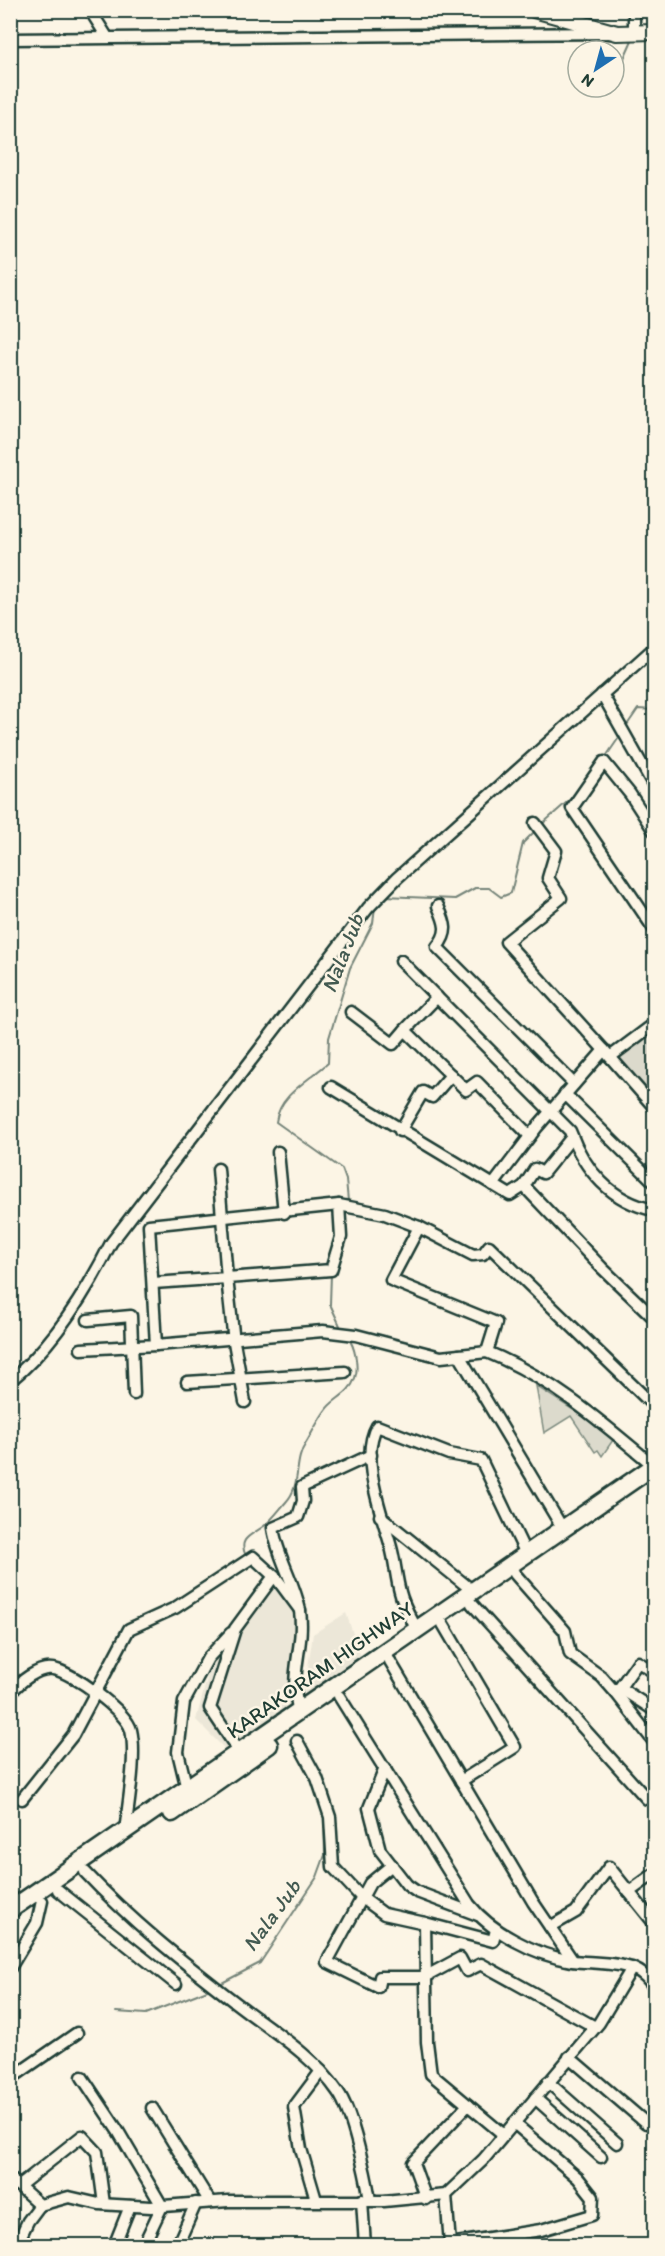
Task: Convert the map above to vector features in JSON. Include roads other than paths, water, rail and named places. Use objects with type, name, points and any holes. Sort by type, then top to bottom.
[{"type":"highway","name":"KARAKORAM HIGHWAY","points":[[10,1923],[85,1872],[187,1789],[240,1753],[293,1725],[339,1696],[390,1661],[443,1624],[526,1554],[654,1466]]},
{"type":"highway","name":"KARAKORAM HIGHWAY","points":[[10,1910],[125,1832],[146,1824],[216,1784],[417,1630],[515,1574],[654,1479]]},
{"type":"main road","points":[[534,10],[617,33],[654,32]]},
{"type":"street","points":[[90,10],[107,37]]},
{"type":"street","points":[[634,10],[634,32]]},
{"type":"street","points":[[10,39],[597,36],[617,33]]},
{"type":"street","points":[[10,1381],[51,1340],[96,1273],[111,1243],[368,908],[397,878],[654,648]]},
{"type":"street","points":[[602,694],[625,739],[654,786]]},
{"type":"street","points":[[654,831],[630,794],[604,762],[572,808],[654,929]]},
{"type":"street","points":[[535,823],[556,851],[548,878],[561,898],[506,942],[654,1107]]},
{"type":"street","points":[[438,906],[446,925],[445,936],[437,947],[574,1084]]},
{"type":"street","points":[[401,961],[570,1131],[577,1150],[596,1178],[621,1199],[654,1210]]},
{"type":"street","points":[[351,1012],[393,1044],[437,997]]},
{"type":"street","points":[[493,1185],[574,1084],[607,1053],[654,1024]]},
{"type":"street","points":[[405,1030],[466,1090],[477,1082],[530,1136]]},
{"type":"street","points":[[400,1131],[423,1092],[432,1097],[451,1075]]},
{"type":"street","points":[[331,1087],[400,1131],[510,1195],[524,1186],[535,1169],[543,1173],[572,1137]]},
{"type":"street","points":[[566,1094],[654,1182]]},
{"type":"street","points":[[278,1152],[284,1213]]},
{"type":"street","points":[[218,1169],[234,1339],[245,1402]]},
{"type":"street","points":[[524,1186],[602,1268],[654,1318]]},
{"type":"street","points":[[153,1283],[331,1270],[341,1237],[339,1205]]},
{"type":"street","points":[[156,1345],[149,1225],[284,1213],[339,1205],[369,1209],[419,1227],[473,1255],[483,1254],[489,1246],[654,1406]]},
{"type":"street","points":[[419,1227],[392,1280],[496,1323],[487,1352]]},
{"type":"street","points":[[88,1320],[131,1316],[134,1394]]},
{"type":"street","points":[[81,1349],[323,1331],[352,1335],[441,1357],[487,1352],[529,1372],[585,1407],[654,1466]]},
{"type":"street","points":[[459,1355],[563,1528]]},
{"type":"street","points":[[187,1382],[241,1381],[345,1372]]},
{"type":"street","points":[[417,1630],[400,1595],[391,1548],[380,1516],[371,1455],[371,1436],[377,1426],[449,1454],[481,1460],[526,1554]]},
{"type":"street","points":[[371,1455],[302,1486],[303,1501],[298,1517],[273,1527],[300,1610],[301,1626],[293,1688],[293,1725],[317,1778],[330,1817],[333,1867],[361,1897],[384,1914],[494,1941],[496,1930]]},
{"type":"street","points":[[380,1516],[472,1598],[652,1799]]},
{"type":"street","points":[[22,1799],[73,1734],[129,1629],[175,1608],[254,1557],[274,1576],[300,1610]]},
{"type":"street","points":[[515,1574],[565,1631],[570,1654],[618,1691],[654,1710]]},
{"type":"street","points":[[187,1789],[178,1752],[184,1702],[208,1658],[235,1629],[274,1576]]},
{"type":"street","points":[[443,1624],[515,1747],[461,1781]]},
{"type":"street","points":[[235,1629],[210,1708],[240,1753]]},
{"type":"street","points":[[390,1661],[550,1927],[573,1961]]},
{"type":"street","points":[[618,1691],[638,1662],[654,1672]]},
{"type":"street","points":[[10,1694],[35,1674],[52,1668],[66,1673],[96,1694],[129,1723],[132,1734],[131,1778],[125,1832]]},
{"type":"street","points":[[618,1691],[654,1742]]},
{"type":"street","points":[[339,1696],[478,1915],[496,1930],[522,1943],[573,1961],[632,1968],[651,1982],[654,1989]]},
{"type":"street","points":[[384,1768],[369,1808],[380,1850],[407,1885],[417,1892],[478,1915]]},
{"type":"street","points":[[392,1865],[370,1883],[327,1962],[378,1987],[380,1977],[425,1977],[460,1958],[467,1971],[481,1964],[595,2027]]},
{"type":"street","points":[[550,1927],[576,1912],[609,1867],[654,1923]]},
{"type":"street","points":[[85,1872],[112,1901],[175,1956],[314,2063],[340,2094],[364,2167],[365,2246]]},
{"type":"street","points":[[629,1892],[654,1874]]},
{"type":"street","points":[[58,1890],[176,1984]]},
{"type":"street","points":[[10,1968],[37,1923],[42,1901]]},
{"type":"street","points":[[425,1923],[427,2042],[431,2074],[504,2135]]},
{"type":"street","points":[[24,2246],[18,2242],[28,2221],[40,2205],[69,2197],[104,2204],[162,2206],[210,2202],[426,2199],[446,2195],[483,2160],[595,2027],[632,1968]]},
{"type":"street","points":[[10,2079],[77,2033]]},
{"type":"street","points":[[569,2057],[646,2123]]},
{"type":"street","points":[[316,2200],[301,2149],[294,2107],[321,2071]]},
{"type":"street","points":[[82,2077],[162,2206]]},
{"type":"street","points":[[548,2082],[617,2143]]},
{"type":"street","points":[[535,2098],[601,2157]]},
{"type":"street","points":[[426,2199],[413,2163],[468,2105]]},
{"type":"street","points":[[152,2108],[210,2202]]},
{"type":"street","points":[[446,2195],[450,2245],[541,2230],[592,2215],[593,2197],[578,2178],[514,2123]]},
{"type":"street","points":[[40,2205],[15,2182],[82,2136],[97,2152],[104,2204]]},
{"type":"street","points":[[177,2246],[196,2203]]},
{"type":"street","points":[[114,2246],[130,2206]]},
{"type":"street","points":[[143,2246],[162,2206]]},
{"type":"waterway","points":[[626,54],[633,38]]},
{"type":"waterway","name":"Nala Jub","points":[[625,728],[638,709],[654,710]]},
{"type":"waterway","name":"Nala Jub","points":[[605,758],[620,736]]},
{"type":"waterway","name":"Nala Jub","points":[[541,825],[575,795]]},
{"type":"waterway","name":"Nala Jub","points":[[384,896],[455,899],[475,888],[489,888],[501,897],[511,893],[523,843],[537,829]]},
{"type":"waterway","name":"Nala Jub","points":[[348,1201],[346,1180],[342,1169],[276,1122],[278,1112],[289,1096],[328,1063],[329,1038],[350,968],[373,923],[375,907]]},
{"type":"waterway","name":"Nala Jub","points":[[331,1274],[330,1304],[341,1328]]},
{"type":"waterway","name":"Nala Jub","points":[[246,1556],[243,1545],[247,1538],[270,1521],[291,1495],[302,1450],[321,1416],[353,1383],[356,1363],[353,1346],[348,1338]]},
{"type":"waterway","name":"Nala Jub","points":[[290,1676],[292,1706]]},
{"type":"waterway","name":"Nala Jub","points":[[218,1985],[260,1963],[317,1877],[325,1855],[324,1816]]},
{"type":"waterway","name":"Nala Jub","points":[[116,2012],[146,2014],[210,1989]]}]
